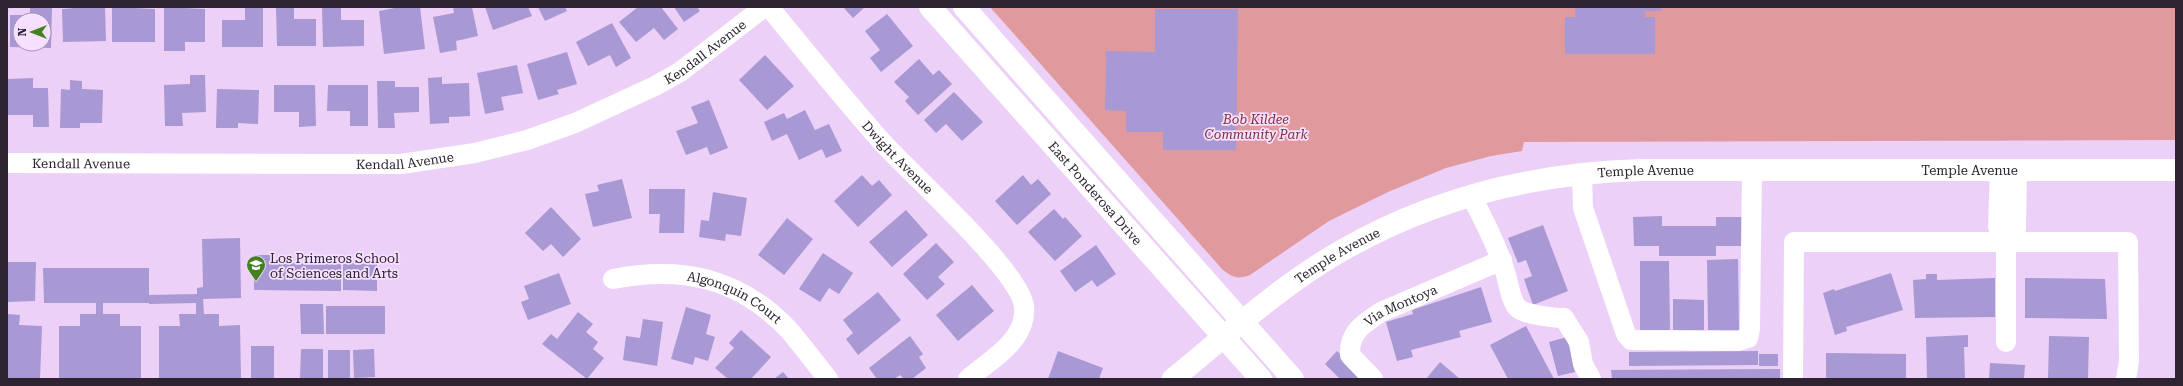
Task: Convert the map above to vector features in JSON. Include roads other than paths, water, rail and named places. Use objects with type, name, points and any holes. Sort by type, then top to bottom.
[{"type":"main road","name":"East Ponderosa Drive","points":[[930,7],[1261,379]]},
{"type":"main road","name":"East Ponderosa Drive","points":[[964,7],[1243,322],[1264,349],[1293,379]]},
{"type":"main road","name":"Temple Avenue","points":[[1173,379],[1224,337],[1303,276],[1340,252],[1399,221],[1471,195],[1532,180],[1582,173],[1641,170],[2176,170]]},
{"type":"street","name":"Kendall Avenue","points":[[7,163],[401,164],[476,153],[527,140],[575,122],[656,86],[680,72],[764,7]]},
{"type":"street","name":"Dwight Avenue","points":[[769,7],[882,142],[979,242],[1015,283],[1020,292],[1024,306],[1023,321],[1014,340],[968,379]]},
{"type":"street","points":[[1582,173],[1584,208],[1626,334],[1631,340],[1738,341],[1748,338],[1750,329],[1752,170]]},
{"type":"street","points":[[2006,342],[2006,243],[2016,228],[2008,170]]},
{"type":"street","points":[[1471,195],[1502,260],[1514,301],[1519,309],[1531,314],[1542,314],[1553,318],[1564,318],[1579,342],[1583,364],[1591,379]]},
{"type":"street","points":[[1793,379],[1794,242],[2128,242],[2129,361],[2126,379]]},
{"type":"street","name":"Via Montoya","points":[[1373,379],[1350,355],[1350,344],[1354,335],[1364,323],[1381,312],[1502,260]]},
{"type":"street","name":"Algonquin Court","points":[[613,279],[640,274],[677,274],[713,281],[730,288],[751,299],[775,317],[788,330],[828,379]]},
{"type":"place","name":"Los Primeros School of Sciences and Arts","points":[[256,282]]},
{"type":"park label","name":"Bob Kildee Community Park","points":[[1256,126]]}]
